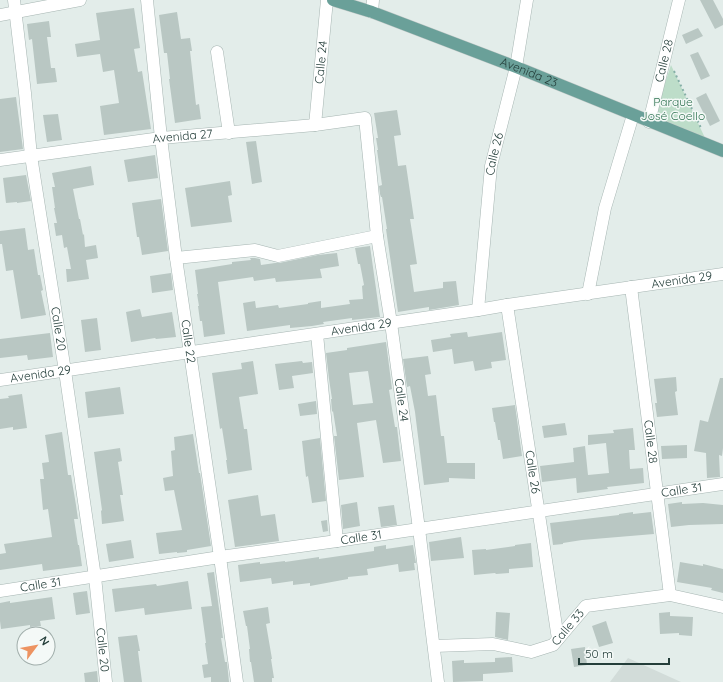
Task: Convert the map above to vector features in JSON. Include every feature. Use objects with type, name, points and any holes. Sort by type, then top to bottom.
[{"type":"main road","name":"Avenida 23","points":[[333,0],[372,6],[649,122],[723,151]]},
{"type":"street","name":"Calle 20","points":[[14,0],[31,156],[66,371],[95,577],[106,682]]},
{"type":"street","points":[[0,15],[80,0]]},
{"type":"street","name":"Calle 22","points":[[147,0],[161,138],[176,258],[237,682]]},
{"type":"street","name":"Calle 24","points":[[315,125],[327,0]]},
{"type":"street","name":"Calle 26","points":[[478,310],[491,166],[516,67],[527,0]]},
{"type":"street","name":"Calle 28","points":[[649,122],[679,0]]},
{"type":"street","points":[[217,52],[229,133]]},
{"type":"street","points":[[588,294],[605,208],[633,115]]},
{"type":"street","name":"Avenida 27","points":[[0,160],[161,138],[315,125],[365,118]]},
{"type":"street","name":"Calle 24","points":[[365,118],[377,236],[391,323],[438,682]]},
{"type":"street","points":[[176,258],[255,250],[278,256],[377,236]]},
{"type":"street","name":"Avenida 29","points":[[0,380],[723,274]]},
{"type":"street","name":"Calle 28","points":[[631,287],[670,595]]},
{"type":"street","name":"Calle 26","points":[[508,305],[558,639]]},
{"type":"street","points":[[316,334],[337,541]]},
{"type":"street","name":"Calle 31","points":[[0,591],[220,557],[723,484]]},
{"type":"street","name":"Calle 33","points":[[434,646],[493,644],[531,652],[553,645],[586,606],[670,595],[723,607]]},
{"type":"path","points":[[674,71],[709,146]]},
{"type":"shaded area","points":[[628,658],[681,682],[610,682]]},
{"type":"green space","name":"Parque José Coello","points":[[671,65],[705,138],[653,119]]},
{"type":"building","points":[[700,0],[713,0],[723,19],[723,25],[715,29]]},
{"type":"building","points":[[134,8],[140,48],[134,49],[138,72],[142,71],[151,129],[104,135],[100,106],[119,103],[114,70],[103,72],[100,54],[77,57],[75,44],[100,40],[96,13]]},
{"type":"building","points":[[177,12],[181,39],[190,38],[196,105],[199,104],[201,119],[175,123],[167,53],[164,53],[159,15]]},
{"type":"building","points":[[49,21],[51,37],[47,37],[51,68],[55,68],[57,82],[37,84],[32,39],[29,40],[27,24]]},
{"type":"building","points":[[698,28],[703,36],[686,44],[682,35]]},
{"type":"building","points":[[698,52],[710,76],[701,80],[690,55]]},
{"type":"building","points":[[706,93],[720,121],[710,126],[696,98]]},
{"type":"building","points":[[16,97],[23,149],[0,152],[0,99]]},
{"type":"building","points":[[397,110],[401,135],[394,136],[398,166],[406,165],[414,219],[410,219],[417,264],[410,265],[414,292],[443,288],[443,282],[456,281],[459,305],[429,310],[429,307],[398,312],[387,229],[379,186],[382,185],[377,150],[376,138],[378,138],[374,113]]},
{"type":"building","points":[[58,114],[62,140],[47,142],[43,115]]},
{"type":"building","points":[[256,141],[262,182],[252,184],[246,142]]},
{"type":"building","points":[[155,155],[158,178],[128,182],[124,160]]},
{"type":"building","points":[[91,166],[94,185],[73,189],[83,235],[84,234],[85,247],[96,245],[98,258],[86,260],[89,279],[67,282],[66,269],[71,269],[67,247],[64,248],[62,235],[56,236],[54,223],[57,223],[52,187],[55,187],[52,173]]},
{"type":"building","points":[[26,175],[31,201],[6,203],[3,178]]},
{"type":"building","points":[[230,181],[232,195],[228,196],[232,222],[191,227],[185,188]]},
{"type":"building","points":[[161,199],[168,251],[142,255],[139,237],[137,237],[132,203]]},
{"type":"building","points":[[25,228],[28,250],[34,249],[38,275],[40,275],[43,290],[41,291],[46,315],[21,319],[13,270],[6,271],[2,244],[0,244],[0,231]]},
{"type":"building","points":[[370,246],[380,317],[352,320],[352,318],[323,322],[324,324],[312,326],[290,328],[290,325],[247,331],[243,303],[255,301],[256,308],[278,305],[279,308],[321,301],[321,308],[350,304],[349,300],[363,299],[362,286],[364,285],[355,248]]},
{"type":"building","points":[[337,253],[339,266],[320,269],[322,278],[276,282],[275,278],[254,281],[253,277],[218,282],[225,334],[204,337],[202,321],[200,321],[195,270],[232,264],[232,262],[251,260],[250,258],[260,259],[261,265]]},
{"type":"building","points":[[171,273],[173,290],[152,293],[150,276]]},
{"type":"building","points":[[140,309],[142,317],[172,312],[176,337],[155,338],[131,342],[126,312]]},
{"type":"building","points":[[97,318],[101,350],[85,352],[81,320]]},
{"type":"building","points":[[467,332],[468,337],[502,332],[506,360],[491,362],[492,368],[475,371],[473,361],[454,364],[452,349],[433,352],[431,340],[451,337],[450,334]]},
{"type":"building","points":[[50,333],[53,357],[28,360],[27,355],[0,358],[0,339]]},
{"type":"building","points":[[386,342],[392,389],[389,390],[395,427],[397,427],[401,461],[383,463],[376,420],[357,423],[364,477],[339,480],[334,436],[337,436],[333,411],[332,412],[332,399],[326,353],[347,350],[347,348]],"holes":[[[368,371],[373,403],[353,405],[349,373]]]},
{"type":"building","points":[[428,356],[431,374],[425,375],[428,396],[436,395],[441,436],[444,436],[447,463],[475,463],[475,479],[449,478],[449,482],[424,485],[415,412],[410,386],[407,387],[403,359]]},
{"type":"building","points":[[253,361],[258,394],[239,397],[244,429],[247,429],[252,470],[228,474],[222,428],[220,429],[212,373],[242,369],[241,363]]},
{"type":"building","points":[[302,361],[303,363],[312,362],[313,373],[292,376],[294,388],[279,390],[275,364]]},
{"type":"building","points":[[676,377],[677,391],[675,392],[678,415],[657,417],[654,379]]},
{"type":"building","points":[[720,378],[723,378],[723,448],[722,456],[719,455],[720,477],[707,478],[706,453],[694,451],[700,420],[708,422]]},
{"type":"building","points":[[120,387],[124,414],[88,418],[85,392]]},
{"type":"building","points":[[22,394],[27,428],[13,430],[13,427],[0,429],[0,399]]},
{"type":"building","points":[[316,401],[317,414],[300,416],[298,404]]},
{"type":"building","points":[[515,405],[522,456],[503,459],[492,408]]},
{"type":"building","points":[[565,423],[567,435],[544,438],[542,426]]},
{"type":"building","points":[[633,428],[635,450],[629,450],[630,469],[643,468],[644,483],[607,487],[608,489],[577,493],[576,478],[542,482],[540,466],[574,462],[573,448],[585,446],[588,475],[609,473],[606,443],[588,445],[588,435],[614,433],[613,430]]},
{"type":"building","points":[[62,432],[68,475],[71,475],[76,505],[78,519],[74,519],[82,566],[43,571],[42,564],[0,570],[0,554],[6,553],[4,544],[52,537],[48,509],[43,510],[40,479],[44,479],[42,463],[49,462],[45,435]]},
{"type":"building","points":[[193,434],[211,546],[187,550],[187,552],[159,554],[156,533],[182,530],[174,490],[165,491],[163,478],[173,476],[171,451],[175,450],[174,437]]},
{"type":"building","points":[[320,438],[326,501],[312,503],[308,476],[306,477],[302,441]]},
{"type":"building","points":[[687,445],[687,458],[662,459],[661,446]]},
{"type":"building","points":[[120,448],[122,461],[118,462],[123,495],[120,495],[124,521],[102,524],[102,510],[94,452]]},
{"type":"building","points":[[258,495],[261,516],[275,514],[279,541],[235,547],[228,500]]},
{"type":"building","points":[[357,502],[360,526],[343,529],[341,505]]},
{"type":"building","points":[[682,502],[682,504],[703,503],[723,505],[723,524],[671,527],[668,504]]},
{"type":"building","points":[[394,505],[397,525],[381,527],[378,507]]},
{"type":"building","points":[[633,512],[633,514],[651,512],[654,534],[582,540],[553,545],[550,523]]},
{"type":"building","points":[[327,520],[328,531],[323,532],[321,521]]},
{"type":"building","points":[[461,537],[464,558],[431,561],[429,542]]},
{"type":"building","points":[[131,540],[134,558],[109,562],[106,544]]},
{"type":"building","points":[[531,543],[533,567],[509,569],[509,573],[474,575],[472,550],[486,550]]},
{"type":"building","points":[[386,545],[386,549],[413,545],[416,563],[414,563],[415,570],[399,572],[398,564],[367,569],[368,575],[348,577],[348,579],[310,586],[310,583],[293,585],[293,581],[272,584],[271,578],[240,582],[238,565],[260,562],[260,564],[285,562],[319,557],[319,559],[374,551],[374,547]]},
{"type":"building","points":[[680,562],[703,566],[703,564],[723,569],[723,593],[711,590],[712,588],[677,582]]},
{"type":"building","points":[[214,572],[223,638],[221,638],[225,662],[227,662],[229,682],[211,682],[211,677],[204,678],[202,665],[208,664],[201,607],[212,606],[207,573]]},
{"type":"building","points":[[188,581],[192,609],[145,615],[144,608],[115,612],[112,589],[156,584],[157,586]]},
{"type":"building","points":[[87,591],[90,613],[76,615],[73,593]]},
{"type":"building","points":[[52,597],[55,619],[40,621],[41,626],[16,626],[1,629],[0,603],[10,601],[10,603]]},
{"type":"building","points":[[268,607],[270,623],[266,624],[274,678],[272,678],[272,682],[254,682],[250,662],[247,626],[243,611]]},
{"type":"building","points":[[496,612],[510,613],[508,640],[495,637]]},
{"type":"building","points":[[670,612],[670,616],[693,617],[692,636],[679,635],[679,633],[660,634],[659,613]]},
{"type":"building","points":[[606,621],[613,643],[599,647],[592,626]]},
{"type":"building","points":[[137,635],[140,651],[138,651],[142,682],[124,682],[118,637]]},
{"type":"building","points":[[585,647],[587,665],[574,667],[571,649]]},
{"type":"building","points":[[512,657],[513,672],[483,674],[483,681],[453,682],[452,661],[464,660],[464,663],[495,662],[495,658]]},
{"type":"building","points":[[97,671],[98,682],[85,682],[84,673]]}]
